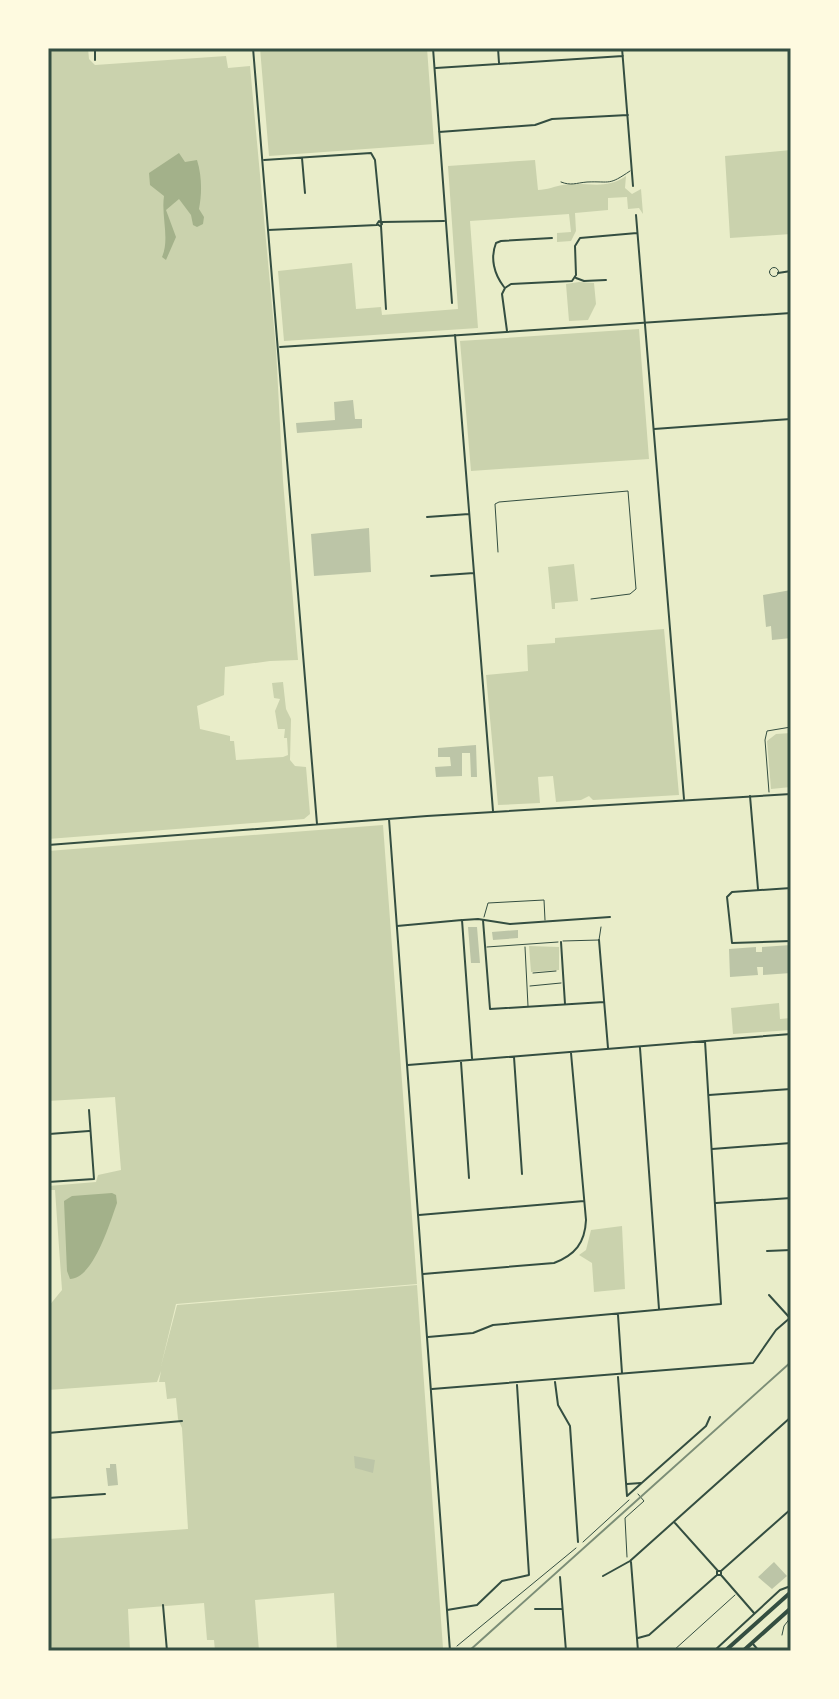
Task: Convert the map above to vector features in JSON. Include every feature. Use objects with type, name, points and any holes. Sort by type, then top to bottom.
[{"type":"highway","points":[[725,1651],[790,1591]]},
{"type":"highway","points":[[743,1651],[791,1608]]},
{"type":"street","points":[[95,48],[95,60]]},
{"type":"street","points":[[253,48],[317,824]]},
{"type":"street","points":[[433,48],[452,303]]},
{"type":"street","points":[[498,48],[499,64]]},
{"type":"street","points":[[622,48],[633,186]]},
{"type":"street","points":[[434,68],[623,56]]},
{"type":"street","points":[[439,131],[535,125],[552,119],[628,114]]},
{"type":"street","points":[[262,160],[372,154],[386,309]]},
{"type":"street","points":[[302,157],[305,193]]},
{"type":"street","points":[[636,215],[684,800]]},
{"type":"street","points":[[268,231],[446,220]]},
{"type":"street","points":[[575,278],[575,244],[580,238],[637,233]]},
{"type":"street","points":[[505,288],[495,272],[493,251],[496,243],[552,238]]},
{"type":"street","points":[[778,273],[791,271]]},
{"type":"street","points":[[508,332],[502,294],[511,284],[568,282],[575,278],[584,281],[606,280]]},
{"type":"street","points":[[279,347],[791,313]]},
{"type":"street","points":[[455,335],[493,812]]},
{"type":"street","points":[[653,429],[791,419]]},
{"type":"street","points":[[427,517],[469,514]]},
{"type":"street","points":[[431,576],[474,573]]},
{"type":"street","points":[[48,845],[389,819],[791,794]]},
{"type":"street","points":[[750,796],[758,890]]},
{"type":"street","points":[[389,819],[450,1651]]},
{"type":"street","points":[[791,888],[731,892],[727,897],[732,943],[791,941]]},
{"type":"street","points":[[397,926],[462,920],[510,924],[610,917]]},
{"type":"street","points":[[462,920],[472,1059]]},
{"type":"street","points":[[483,920],[490,1009],[604,1002]]},
{"type":"street","points":[[599,940],[608,1050]]},
{"type":"street","points":[[561,942],[565,1005]]},
{"type":"street","points":[[407,1065],[791,1034]]},
{"type":"street","points":[[427,1337],[473,1333],[493,1325],[721,1304],[704,1041]]},
{"type":"street","points":[[640,1047],[659,1311]]},
{"type":"street","points":[[422,1274],[557,1262],[572,1254],[581,1244],[586,1227],[585,1201],[578,1153],[571,1052]]},
{"type":"street","points":[[514,1056],[522,1174]]},
{"type":"street","points":[[461,1060],[469,1178]]},
{"type":"street","points":[[707,1095],[791,1089]]},
{"type":"street","points":[[48,1182],[94,1179],[89,1110]]},
{"type":"street","points":[[49,1134],[91,1131]]},
{"type":"street","points":[[711,1149],[791,1143]]},
{"type":"street","points":[[714,1203],[791,1198]]},
{"type":"street","points":[[418,1215],[585,1201]]},
{"type":"street","points":[[767,1251],[791,1250]]},
{"type":"street","points":[[431,1390],[753,1363],[776,1330],[791,1318],[769,1295]]},
{"type":"street","points":[[618,1314],[622,1375]]},
{"type":"street","points":[[618,1376],[627,1496],[706,1426],[710,1417]]},
{"type":"street","points":[[555,1380],[558,1405],[570,1426],[578,1542]]},
{"type":"street","points":[[447,1610],[477,1605],[502,1581],[529,1575],[517,1383]]},
{"type":"street","points":[[603,1576],[629,1562],[791,1417]]},
{"type":"street","points":[[48,1433],[182,1421]]},
{"type":"street","points":[[626,1484],[641,1483]]},
{"type":"street","points":[[48,1498],[105,1494]]},
{"type":"street","points":[[638,1638],[649,1635],[791,1509]]},
{"type":"street","points":[[674,1522],[755,1613]]},
{"type":"street","points":[[629,1562],[638,1651]]},
{"type":"street","points":[[560,1577],[566,1651]]},
{"type":"street","points":[[714,1651],[780,1590],[790,1591],[791,1582]]},
{"type":"street","points":[[765,1604],[773,1608]]},
{"type":"street","points":[[163,1605],[167,1651]]},
{"type":"street","points":[[535,1609],[562,1609]]},
{"type":"street","points":[[785,1614],[791,1616]]},
{"type":"street","points":[[748,1620],[748,1631]]},
{"type":"street","points":[[752,1643],[759,1651]]},
{"type":"lane","points":[[561,182],[570,185],[587,182],[602,184],[615,181],[632,170]]},
{"type":"lane","points":[[498,552],[495,504],[499,502],[628,491],[636,589],[633,593],[591,599]]},
{"type":"lane","points":[[769,795],[767,731],[791,727]]},
{"type":"lane","points":[[483,920],[488,903],[544,900],[545,921]]},
{"type":"lane","points":[[485,947],[599,940],[601,927]]},
{"type":"lane","points":[[525,944],[529,1008]]},
{"type":"lane","points":[[527,986],[563,983]]},
{"type":"lane","points":[[673,1651],[737,1594]]},
{"type":"lane","points":[[782,1635],[791,1616]]},
{"type":"path","points":[[527,973],[563,971]]},
{"type":"path","points":[[629,1562],[625,1518],[644,1501],[636,1492]]},
{"type":"path","points":[[455,1647],[580,1546],[630,1498]]},
{"type":"shaded area","points":[[48,48],[88,48],[89,59],[95,65],[226,56],[228,68],[250,66],[276,349],[298,660],[225,667],[224,695],[197,706],[200,729],[230,736],[230,741],[234,741],[236,760],[283,757],[288,755],[287,738],[284,738],[285,729],[278,729],[275,711],[280,699],[274,698],[272,683],[283,682],[286,709],[291,719],[290,760],[295,766],[306,767],[310,814],[304,819],[48,839]]},
{"type":"shaded area","points":[[260,48],[427,48],[434,144],[269,156]]},
{"type":"shaded area","points":[[791,150],[791,234],[730,238],[725,156]]},
{"type":"shaded area","points":[[179,153],[185,162],[197,160],[201,184],[199,209],[204,217],[203,224],[193,225],[191,215],[179,199],[166,210],[176,237],[166,260],[162,257],[165,243],[164,196],[150,185],[149,173]]},
{"type":"shaded area","points":[[535,160],[538,190],[572,184],[610,183],[626,176],[625,188],[632,194],[641,189],[643,214],[639,208],[628,209],[627,197],[608,198],[608,210],[575,213],[576,231],[571,241],[557,242],[557,233],[571,232],[569,214],[470,221],[478,328],[284,341],[278,271],[352,263],[356,309],[381,307],[382,315],[458,309],[448,166]]},
{"type":"shaded area","points":[[594,283],[596,304],[588,320],[569,321],[566,284]]},
{"type":"shaded area","points":[[639,329],[649,459],[471,471],[460,341]]},
{"type":"shaded area","points":[[574,564],[578,601],[555,603],[555,609],[552,609],[548,567]]},
{"type":"shaded area","points":[[664,629],[679,795],[593,800],[589,796],[581,800],[556,802],[553,776],[538,777],[540,803],[498,805],[486,675],[528,671],[527,645],[555,643],[555,638]]},
{"type":"shaded area","points":[[791,733],[791,787],[771,789],[767,741],[776,734]]},
{"type":"shaded area","points":[[383,825],[417,1284],[176,1304],[161,1366],[177,1305],[417,1285],[442,1651],[337,1651],[334,1593],[255,1600],[259,1651],[215,1651],[214,1640],[207,1640],[204,1603],[128,1609],[130,1651],[48,1651],[48,1539],[188,1529],[182,1428],[176,1398],[167,1399],[165,1382],[159,1382],[161,1371],[157,1382],[48,1390],[48,1307],[62,1290],[55,1190],[48,1190],[48,1186],[96,1182],[98,1175],[121,1170],[115,1097],[48,1101],[48,851]]},
{"type":"shaded area","points":[[529,946],[559,947],[559,970],[531,972]]},
{"type":"shaded area","points":[[779,1003],[780,1019],[791,1018],[791,1030],[733,1034],[731,1008]]},
{"type":"shaded area","points":[[116,1195],[117,1203],[100,1248],[86,1270],[70,1279],[64,1201],[72,1196]]},
{"type":"shaded area","points":[[622,1226],[625,1289],[594,1292],[592,1263],[579,1255],[586,1250],[591,1230]]},
{"type":"building","points":[[353,400],[355,419],[362,419],[362,428],[297,433],[296,423],[335,420],[334,402]]},
{"type":"building","points":[[369,528],[371,572],[314,576],[311,534]]},
{"type":"building","points":[[791,590],[791,638],[772,640],[771,626],[766,627],[763,595]]},
{"type":"building","points":[[476,745],[477,777],[471,777],[470,753],[462,753],[462,776],[436,777],[435,767],[451,766],[450,757],[438,757],[438,748]]},
{"type":"building","points":[[468,927],[477,927],[480,963],[471,963]]},
{"type":"building","points":[[518,930],[518,938],[493,940],[492,932]]},
{"type":"building","points":[[791,945],[791,973],[763,975],[763,967],[757,967],[758,975],[730,977],[729,949],[756,947],[756,952],[762,952],[762,947]]},
{"type":"building","points":[[354,1456],[375,1460],[373,1473],[355,1468]]},
{"type":"building","points":[[110,1464],[116,1464],[118,1485],[108,1486],[106,1468],[110,1468]]},
{"type":"building","points":[[774,1562],[787,1576],[772,1589],[758,1577]]},
{"type":"railway","points":[[469,1651],[791,1362]]}]
